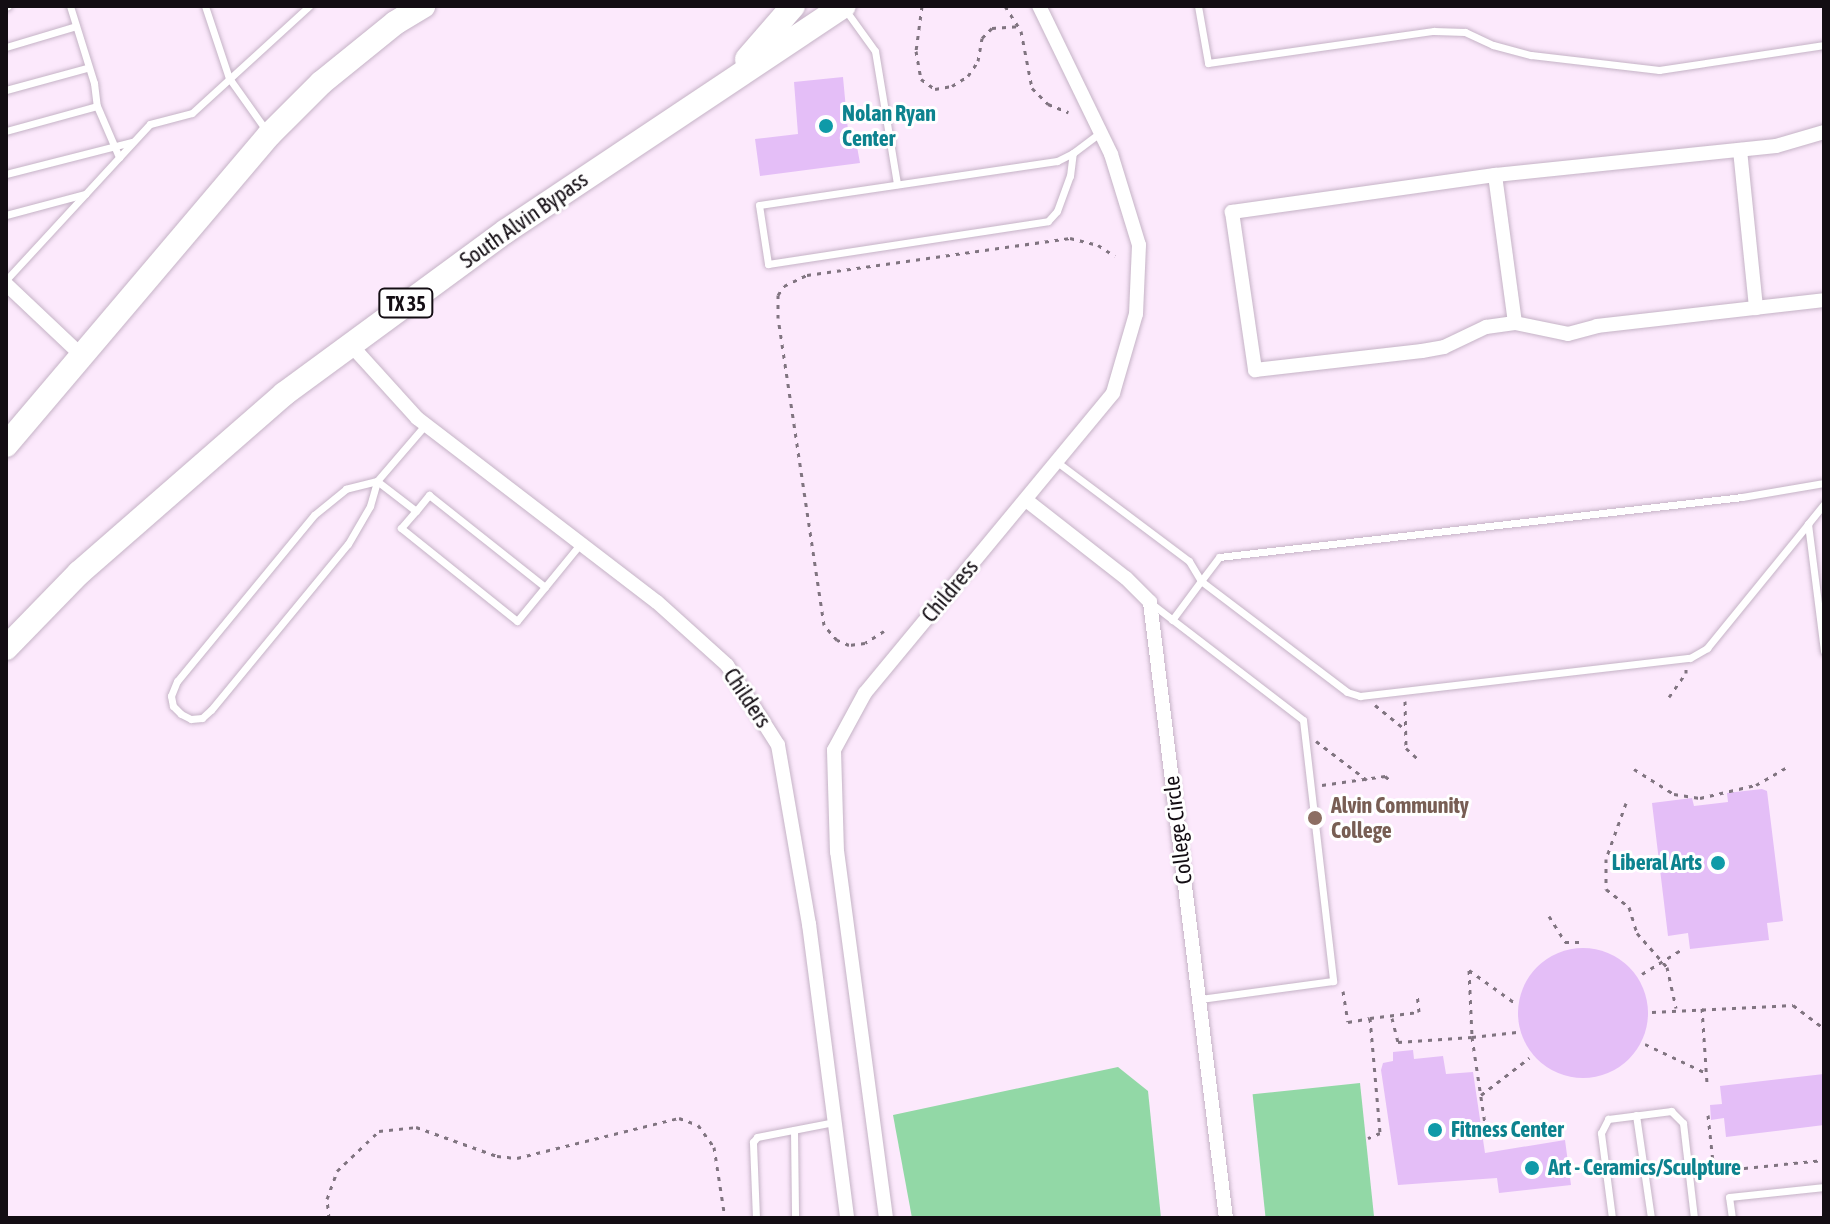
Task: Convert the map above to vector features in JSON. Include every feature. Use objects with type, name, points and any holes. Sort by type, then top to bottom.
[{"type":"main road","points":[[6,445],[269,135],[321,83],[395,23],[423,6]]},
{"type":"main road","points":[[727,82],[793,6]]},
{"type":"main road","name":"South Alvin Bypass","points":[[6,648],[79,573],[185,478],[350,344],[506,231],[844,6]]},
{"type":"street","name":"Childress","points":[[886,1218],[837,852],[834,750],[865,693],[1113,393],[1136,314],[1139,245],[1111,154],[1039,6]]},
{"type":"street","points":[[1824,132],[1776,146],[1495,175],[1232,212],[1255,370],[1422,351],[1444,347],[1486,327],[1515,323],[1568,334],[1597,326],[1824,300]]},
{"type":"street","points":[[1740,150],[1756,308]]},
{"type":"street","points":[[1495,175],[1515,323]]},
{"type":"street","points":[[6,282],[81,355]]},
{"type":"street","name":"Childers","points":[[350,344],[426,424],[657,602],[727,665],[778,745],[809,924],[847,1218]]},
{"type":"street","points":[[1026,500],[1126,578],[1150,602]]},
{"type":"street","name":"College Circle","points":[[1150,602],[1226,1218]]},
{"type":"lane","points":[[70,6],[94,83],[97,106],[119,157]]},
{"type":"lane","points":[[205,6],[229,78],[269,135]]},
{"type":"lane","points":[[6,282],[150,124],[192,113],[309,6]]},
{"type":"lane","points":[[844,6],[875,51],[897,184]]},
{"type":"lane","points":[[1198,6],[1208,63],[1434,31],[1465,32],[1493,45],[1531,55],[1659,70],[1824,45]]},
{"type":"lane","points":[[6,47],[76,26]]},
{"type":"lane","points":[[6,90],[87,68]]},
{"type":"lane","points":[[6,131],[97,106]]},
{"type":"lane","points":[[1073,153],[1066,188],[1057,211],[1048,221],[768,264],[759,205],[1057,161],[1101,132]]},
{"type":"lane","points":[[6,174],[134,142]]},
{"type":"lane","points":[[6,215],[85,194]]},
{"type":"lane","points":[[377,481],[346,489],[314,515],[177,681],[171,696],[173,706],[181,714],[191,719],[202,718],[211,710],[348,544],[370,506],[377,481],[426,424]]},
{"type":"lane","points":[[1057,462],[1189,561],[1201,581],[1347,692],[1375,695],[1690,658],[1707,648],[1824,504]]},
{"type":"lane","points":[[377,481],[416,511]]},
{"type":"lane","points":[[1172,620],[1219,557],[1742,497],[1824,483]]},
{"type":"lane","points":[[545,587],[429,495],[401,528],[517,621],[545,587],[581,543]]},
{"type":"lane","points":[[1808,524],[1824,651]]},
{"type":"lane","points":[[1150,602],[1205,641],[1303,720],[1333,981],[1199,999]]},
{"type":"lane","points":[[1612,1218],[1601,1133],[1608,1119],[1671,1111],[1683,1123],[1694,1218]]},
{"type":"lane","points":[[1636,1115],[1651,1218]]},
{"type":"lane","points":[[756,1218],[753,1142],[757,1137],[834,1122]]},
{"type":"lane","points":[[794,1130],[795,1218]]},
{"type":"lane","points":[[1732,1218],[1729,1197],[1824,1187]]},
{"type":"path","points":[[922,6],[916,51],[921,79],[935,89],[952,86],[968,76],[978,61],[982,38],[992,28],[1019,26]]},
{"type":"path","points":[[1005,6],[1019,26],[1032,88],[1048,104],[1068,112]]},
{"type":"path","points":[[884,631],[865,643],[849,645],[837,640],[824,625],[778,318],[778,295],[784,286],[807,275],[1070,238],[1098,245],[1115,256]]},
{"type":"path","points":[[1669,697],[1686,673],[1686,668]]},
{"type":"path","points":[[1405,701],[1406,748],[1420,761]]},
{"type":"path","points":[[1375,704],[1406,730]]},
{"type":"path","points":[[1313,738],[1367,780]]},
{"type":"path","points":[[1634,769],[1674,794],[1700,798],[1756,785],[1785,768]]},
{"type":"path","points":[[1319,785],[1385,776],[1391,781]]},
{"type":"path","points":[[1626,803],[1606,859],[1606,889],[1629,907],[1637,933],[1663,962],[1676,1008]]},
{"type":"path","points":[[1549,916],[1565,942],[1584,942]]},
{"type":"path","points":[[1642,974],[1684,948]]},
{"type":"path","points":[[1487,1137],[1472,1037],[1469,970],[1515,1003]]},
{"type":"path","points":[[1343,991],[1348,1022],[1419,1012],[1417,994]]},
{"type":"path","points":[[1652,1012],[1676,1008],[1793,1005],[1824,1028]]},
{"type":"path","points":[[1702,1008],[1707,1084]]},
{"type":"path","points":[[1368,1138],[1380,1133],[1370,1018]]},
{"type":"path","points":[[1392,1018],[1398,1042],[1517,1032]]},
{"type":"path","points":[[1645,1044],[1706,1073]]},
{"type":"path","points":[[1481,1095],[1529,1058]]},
{"type":"path","points":[[1708,1115],[1714,1171],[1824,1160]]},
{"type":"path","points":[[329,1218],[327,1199],[337,1171],[379,1131],[416,1127],[497,1156],[517,1158],[679,1118],[698,1125],[714,1147],[725,1218]]},
{"type":"green space","points":[[1118,1067],[1148,1091],[1161,1218],[912,1218],[893,1115]]},
{"type":"green space","points":[[1360,1083],[1374,1218],[1266,1218],[1253,1094]]},
{"type":"building","name":"Nolan Ryan Center","points":[[843,77],[848,131],[854,130],[860,163],[760,176],[755,139],[798,134],[794,82]]},
{"type":"building","name":"Liberal Arts","points":[[1767,791],[1783,921],[1767,923],[1769,940],[1690,949],[1688,933],[1668,936],[1652,803],[1692,798],[1694,806],[1728,802],[1727,793]]},
{"type":"building","points":[[1583,948],[1608,953],[1629,967],[1643,988],[1648,1013],[1643,1038],[1629,1059],[1608,1073],[1583,1078],[1558,1073],[1537,1059],[1523,1038],[1518,1013],[1523,988],[1537,967],[1558,953]]},
{"type":"building","name":"Fitness Center","points":[[1413,1050],[1414,1059],[1443,1056],[1446,1074],[1473,1072],[1485,1153],[1565,1140],[1571,1185],[1499,1193],[1497,1178],[1398,1185],[1381,1070],[1383,1063],[1393,1061],[1393,1052]]},
{"type":"building","points":[[1824,1074],[1824,1125],[1726,1137],[1724,1118],[1711,1120],[1710,1105],[1722,1104],[1720,1086]]},
{"type":"place","name":"Nolan Ryan Center","points":[[826,126]]},
{"type":"place","name":"Alvin Community College","points":[[1315,818]]},
{"type":"place","name":"Liberal Arts","points":[[1718,863]]},
{"type":"place","name":"Fitness Center","points":[[1435,1130]]},
{"type":"place","name":"Art - Ceramics/Sculpture","points":[[1532,1168]]}]
